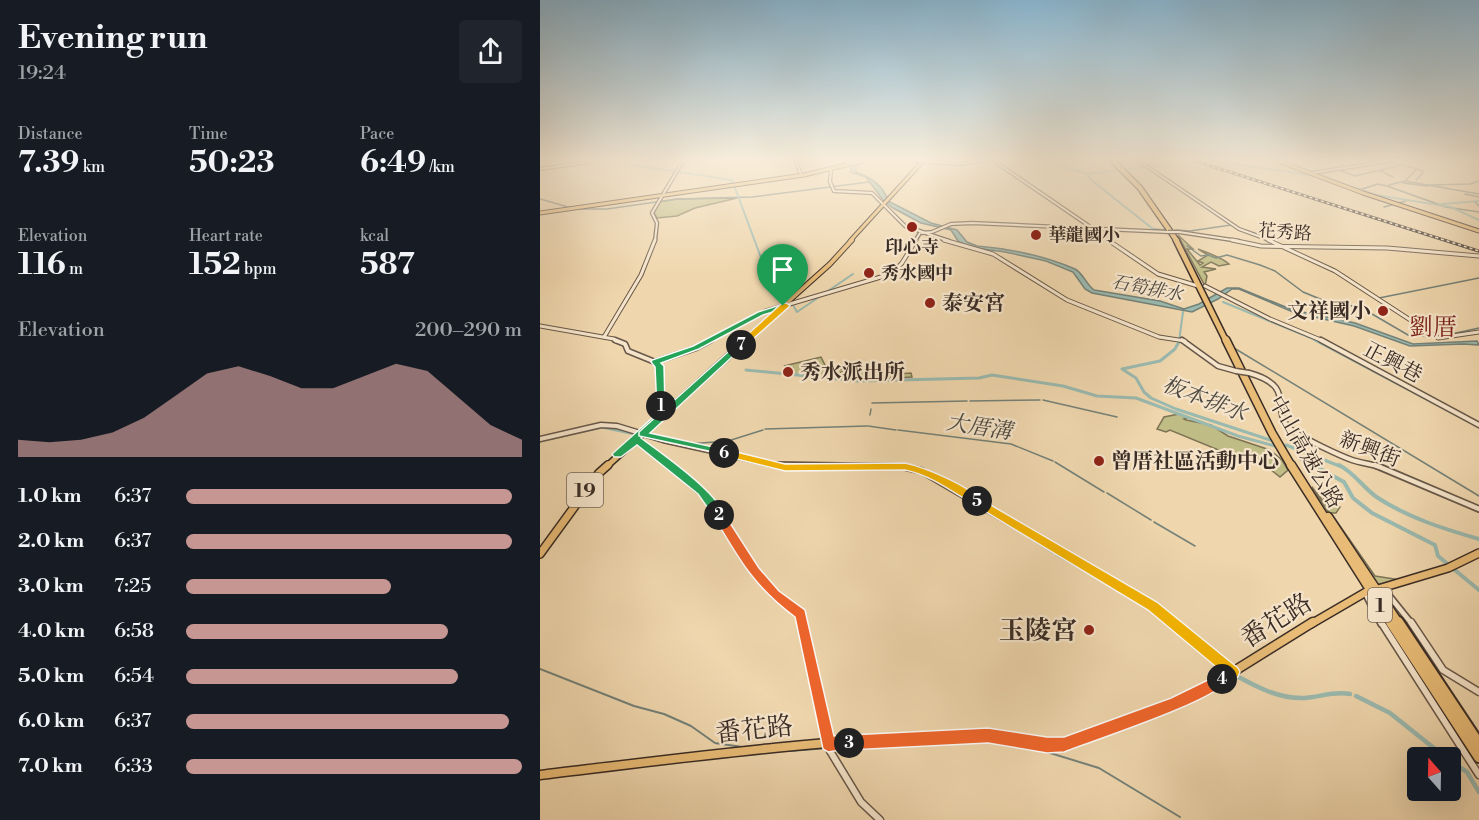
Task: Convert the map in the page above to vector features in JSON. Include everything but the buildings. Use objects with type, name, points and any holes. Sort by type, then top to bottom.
[{"type":"highway","name":"中山高速公路","points":[[1150,199],[1174,232],[1249,385],[1317,501],[1479,744]]},
{"type":"highway","name":"中山高速公路","points":[[1208,301],[1268,427],[1312,502],[1479,757]]},
{"type":"main road","points":[[540,212],[631,199]]},
{"type":"main road","name":"19","points":[[540,552],[592,481],[618,454],[790,302],[830,264],[887,199]]},
{"type":"main road","points":[[1386,199],[1479,230]]},
{"type":"main road","points":[[1380,588],[1448,568],[1478,555]]},
{"type":"main road","name":"番花路","points":[[540,775],[756,749],[966,735],[988,735],[1047,745],[1064,744],[1198,693],[1354,597],[1366,592]]},
{"type":"street","points":[[604,337],[652,256],[657,242],[657,218],[652,213],[660,199]]},
{"type":"street","points":[[655,362],[696,348],[760,313],[790,302],[891,274],[902,263],[920,230],[905,226],[879,199]]},
{"type":"street","points":[[1050,199],[1160,275],[1198,286]]},
{"type":"street","points":[[1196,199],[1239,229],[1335,271],[1438,338],[1456,333],[1479,332]]},
{"type":"street","name":"花秀路","points":[[920,233],[947,226],[973,223],[1179,232],[1209,235],[1256,245],[1394,249],[1479,256]]},
{"type":"street","name":"新興街","points":[[920,233],[993,254],[1068,300],[1159,337],[1181,340],[1218,366],[1266,378],[1277,387],[1281,394],[1283,419],[1292,430],[1352,460],[1378,466],[1479,509]]},
{"type":"street","name":"正興巷","points":[[1206,286],[1270,319],[1317,338],[1479,426]]},
{"type":"street","points":[[540,326],[604,337],[625,344],[628,351],[655,362],[659,366],[661,406],[669,409]]},
{"type":"street","points":[[540,439],[601,425],[617,426],[639,436],[785,467],[905,467],[922,471],[1153,606],[1233,672]]},
{"type":"street","points":[[639,436],[707,497],[754,572],[774,595],[801,614],[830,751],[861,802],[880,820]]},
{"type":"street","points":[[1380,588],[1414,626],[1443,670],[1479,692]]},
{"type":"street","points":[[1366,592],[1365,595],[1390,640],[1479,775]]},
{"type":"shaded area","points":[[675,199],[732,199],[695,208],[677,216],[657,218],[654,213],[659,202]]},
{"type":"shaded area","points":[[1178,235],[1193,249],[1187,249],[1200,265],[1203,263],[1198,261],[1208,255],[1198,249],[1229,264],[1219,266],[1211,262],[1202,267],[1216,269],[1204,272],[1207,276],[1205,286]]},
{"type":"shaded area","points":[[821,357],[826,367],[845,370],[832,375],[811,376],[789,374],[793,368],[784,366]]},
{"type":"shaded area","points":[[855,371],[911,373],[912,377],[860,380],[851,377]]},
{"type":"shaded area","points":[[1179,414],[1188,418],[1184,419],[1186,420],[1211,425],[1228,436],[1270,450],[1282,460],[1288,470],[1280,477],[1261,462],[1233,456],[1170,430],[1166,432],[1157,429],[1164,417]]},
{"type":"shaded area","points":[[1312,487],[1327,506],[1324,499],[1340,507],[1336,513],[1331,513],[1375,576],[1401,580],[1382,585],[1375,583]]},
{"type":"water","points":[[882,199],[887,199],[931,223],[957,230],[967,242],[977,246],[1027,253],[1075,269],[1094,290],[1160,301],[1184,309],[1199,304],[1227,288],[1239,288],[1293,310],[1355,323],[1413,344],[1477,341],[1479,345],[1410,346],[1354,326],[1293,312],[1239,289],[1232,289],[1192,312],[1092,293],[1085,289],[1073,272],[1046,261],[969,247],[958,241],[951,230],[921,223],[893,208]]},
{"type":"waterway","points":[[541,199],[568,207]]},
{"type":"waterway","points":[[579,209],[607,209],[675,199]]},
{"type":"waterway","points":[[739,199],[769,279],[789,298],[797,312],[853,274]]},
{"type":"waterway","points":[[1116,199],[1153,229]]},
{"type":"waterway","points":[[1314,199],[1479,252]]},
{"type":"waterway","points":[[1403,199],[1451,207],[1479,220]]},
{"type":"waterway","points":[[1424,199],[1446,207],[1479,212]]},
{"type":"waterway","points":[[1399,203],[1408,200]]},
{"type":"waterway","points":[[1442,204],[1479,201]]},
{"type":"waterway","points":[[1475,202],[1479,206]]},
{"type":"waterway","points":[[1384,207],[1395,204]]},
{"type":"waterway","points":[[1175,230],[1190,231],[1231,225]]},
{"type":"waterway","points":[[1153,229],[1167,230]]},
{"type":"waterway","points":[[1187,246],[1201,256],[1208,255],[1216,258],[1227,255],[1260,265],[1275,271],[1303,292],[1330,303],[1360,307],[1408,335],[1433,337]]},
{"type":"waterway","points":[[1379,298],[1479,278]]},
{"type":"waterway","points":[[1223,302],[1318,341]]},
{"type":"waterway","name":"板本排水","points":[[1179,341],[1183,312]]},
{"type":"waterway","points":[[1447,335],[1479,328]]},
{"type":"waterway","name":"板本排水","points":[[1180,340],[1175,349],[1160,361],[1122,369],[1136,378],[1144,392],[1151,398],[1176,409],[1273,441]]},
{"type":"waterway","points":[[1315,340],[1479,427]]},
{"type":"waterway","points":[[1234,348],[1479,496]]},
{"type":"waterway","points":[[746,370],[858,381],[979,378],[992,375],[1063,386],[1097,396],[1136,398],[1238,436],[1275,446]]},
{"type":"waterway","points":[[970,401],[1040,400]]},
{"type":"waterway","points":[[1043,400],[1117,417]]},
{"type":"waterway","points":[[872,403],[967,401]]},
{"type":"waterway","points":[[870,415],[871,409]]},
{"type":"waterway","name":"大厝溝","points":[[765,429],[867,426]]},
{"type":"waterway","name":"大厝溝","points":[[868,426],[896,430]]},
{"type":"waterway","points":[[540,441],[602,427],[640,435]]},
{"type":"waterway","name":"大厝溝","points":[[688,444],[728,441],[763,430]]},
{"type":"waterway","name":"大厝溝","points":[[898,430],[1011,444],[1053,461]]},
{"type":"waterway","name":"板本排水","points":[[1286,445],[1342,467]]},
{"type":"waterway","points":[[1299,458],[1315,467]]},
{"type":"waterway","name":"大厝溝","points":[[1055,462],[1104,492]]},
{"type":"waterway","points":[[1313,465],[1344,482],[1353,498],[1372,513],[1435,545],[1438,556],[1479,590]]},
{"type":"waterway","name":"板本排水","points":[[1339,465],[1350,472],[1373,494],[1390,505],[1427,522],[1479,539]]},
{"type":"waterway","name":"大厝溝","points":[[1107,493],[1151,520]]},
{"type":"waterway","name":"大厝溝","points":[[1154,522],[1195,546]]},
{"type":"waterway","points":[[1030,537],[1054,552]]},
{"type":"waterway","points":[[1057,554],[1123,592]]},
{"type":"waterway","points":[[1127,594],[1156,611]]},
{"type":"waterway","points":[[540,669],[634,706],[664,714],[691,726],[715,743],[742,747]]},
{"type":"waterway","points":[[1233,674],[1258,687],[1294,698],[1350,694]]},
{"type":"waterway","points":[[1356,696],[1390,713],[1432,747]]},
{"type":"waterway","points":[[832,748],[972,740],[1004,742]]},
{"type":"waterway","points":[[1024,745],[1099,768],[1180,817]]},
{"type":"waterway","points":[[790,751],[828,748]]},
{"type":"waterway","points":[[1461,768],[1467,772],[1479,792]]},
{"type":"railway","points":[[1316,199],[1479,251]]},
{"type":"place","name":"印心寺","points":[[912,227]]},
{"type":"place","name":"華龍國小","points":[[1036,235]]},
{"type":"place","name":"秀水國中","points":[[869,273]]},
{"type":"place","name":"泰安宮","points":[[930,303]]},
{"type":"place","name":"文祥國小","points":[[1383,311]]},
{"type":"place","name":"秀水派出所","points":[[788,372]]},
{"type":"place","name":"曾厝社區活動中心","points":[[1099,461]]},
{"type":"place","name":"玉陵宮","points":[[1089,630]]},
{"type":"district","name":"劉厝","points":[[1433,327]]},
{"type":"route","points":[[786,305],[642,434],[785,467],[905,467],[930,474],[1153,606],[1233,672],[1174,704],[1098,734],[1064,744],[1047,745],[988,735],[966,735],[828,744],[801,614],[774,595],[754,572],[702,492],[637,439],[620,455],[617,454],[668,408],[661,406],[659,366],[655,362],[696,348],[760,313],[783,306],[786,305]]},
{"type":"water label","name":"石筍排水","points":[[1147,288]]}]
